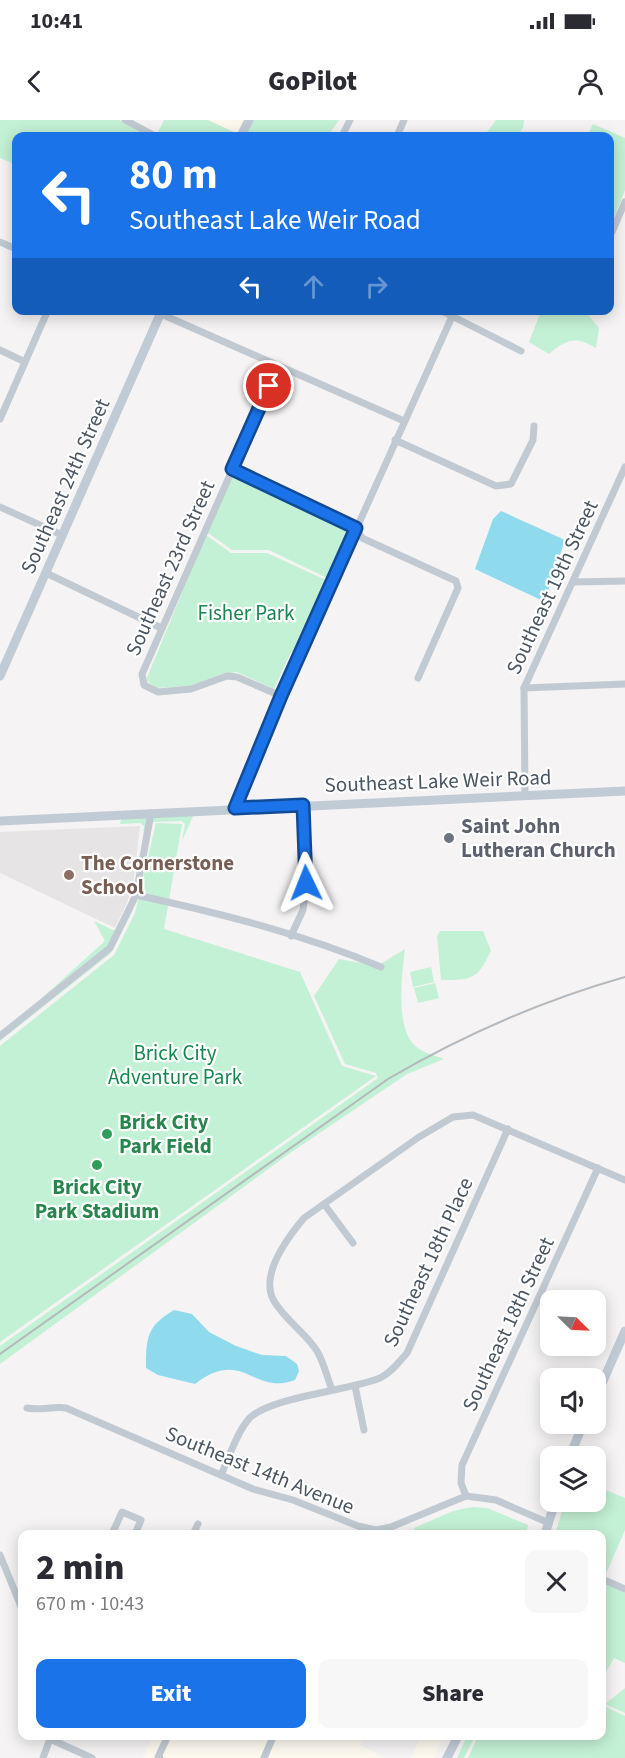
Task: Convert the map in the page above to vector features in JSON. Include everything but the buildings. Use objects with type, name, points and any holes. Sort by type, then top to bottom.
[{"type":"main road","name":"Southeast 24th Street","points":[[0,676],[157,315]]},
{"type":"main road","name":"Southeast Lake Weir Road","points":[[0,821],[235,808],[625,792]]},
{"type":"main road","points":[[606,1374],[625,1331]]},
{"type":"main road","points":[[547,1530],[552,1512]]},
{"type":"main road","points":[[447,1758],[456,1740]]},
{"type":"street","points":[[125,120],[148,132]]},
{"type":"street","points":[[614,227],[625,202]]},
{"type":"street","points":[[0,419],[46,315]]},
{"type":"street","points":[[165,315],[404,421]]},
{"type":"street","points":[[235,808],[281,696],[452,315]]},
{"type":"street","points":[[457,315],[521,351]]},
{"type":"street","points":[[0,350],[25,362]]},
{"type":"street","name":"Southeast 23rd Street","points":[[278,366],[142,674],[144,686],[158,692],[191,689],[227,676],[237,677],[281,696]]},
{"type":"street","points":[[395,440],[496,486],[504,487],[511,484],[532,440],[534,426]]},
{"type":"street","name":"Southeast 19th Street","points":[[525,795],[524,688],[625,467]]},
{"type":"street","points":[[232,469],[356,528],[362,538],[456,581],[458,588],[418,678]]},
{"type":"street","points":[[0,507],[62,536]]},
{"type":"street","points":[[46,573],[161,628]]},
{"type":"street","points":[[573,582],[625,581]]},
{"type":"street","points":[[524,688],[625,684]]},
{"type":"street","points":[[291,936],[303,910],[306,883],[303,805]]},
{"type":"street","points":[[0,1036],[110,948],[136,895],[151,813]]},
{"type":"street","points":[[136,895],[220,913],[350,954],[381,967]]},
{"type":"street","points":[[332,1390],[316,1350],[274,1301],[270,1286],[272,1270],[290,1235],[304,1218],[419,1137],[453,1117],[473,1115],[625,1180]]},
{"type":"street","name":"Southeast 18th Place","points":[[221,1474],[247,1420],[260,1410],[382,1377],[407,1353],[508,1129]]},
{"type":"street","name":"Southeast 18th Street","points":[[466,1496],[461,1483],[462,1465],[598,1168]]},
{"type":"street","points":[[324,1204],[353,1242]]},
{"type":"street","points":[[355,1386],[364,1430]]},
{"type":"street","name":"Southeast 14th Avenue","points":[[27,1408],[38,1411],[55,1406],[66,1408],[221,1474],[358,1526],[376,1530],[391,1527],[466,1496]]},
{"type":"street","points":[[466,1496],[496,1500],[549,1523]]},
{"type":"street","points":[[114,1530],[122,1512],[141,1520],[137,1530]]},
{"type":"street","points":[[195,1530],[198,1524]]},
{"type":"street","points":[[0,1554],[18,1597]]},
{"type":"street","points":[[606,1581],[625,1589]]},
{"type":"street","points":[[43,1758],[50,1740]]},
{"type":"street","points":[[55,1740],[92,1758]]},
{"type":"street","points":[[160,1758],[158,1757],[166,1740]]},
{"type":"street","points":[[264,1758],[272,1740]]},
{"type":"shaded area","points":[[208,120],[244,120],[239,132],[234,132]]},
{"type":"shaded area","name":"The Cornerstone School","points":[[140,826],[134,878],[127,903],[115,928],[0,873],[0,832]]},
{"type":"shaded area","points":[[151,1740],[362,1740],[360,1745],[385,1758],[143,1758]]},
{"type":"shaded area","points":[[419,1740],[442,1740],[434,1758],[411,1758]]},
{"type":"green space","points":[[0,120],[119,120],[145,132],[12,132],[12,163],[0,158]]},
{"type":"green space","points":[[164,120],[208,120],[234,132],[158,132]]},
{"type":"green space","points":[[253,120],[339,120],[331,132],[248,132]]},
{"type":"green space","points":[[496,120],[524,120],[520,132],[487,132]]},
{"type":"green space","points":[[593,124],[611,132],[589,132]]},
{"type":"green space","points":[[614,133],[625,138],[625,190],[614,218]]},
{"type":"green space","points":[[539,315],[588,315],[599,328],[596,348],[582,342],[571,341],[549,354],[529,342]]},
{"type":"green space","points":[[233,468],[351,521],[327,578],[269,550],[232,550],[208,533],[203,534]]},
{"type":"green space","name":"Fisher Park","points":[[206,535],[231,553],[267,553],[326,580],[297,646],[290,654],[274,689],[237,672],[189,686],[156,688],[146,680]]},
{"type":"green space","points":[[194,814],[182,841],[185,824],[182,821],[153,822],[132,912],[111,953],[0,1041],[0,1036],[105,941],[94,921],[113,930],[118,929],[129,904],[136,879],[144,826],[140,823],[120,824],[122,817]]},
{"type":"green space","name":"Brick City Adventure Park","points":[[156,823],[182,824],[164,929],[300,972],[342,1066],[376,1076],[0,1342],[0,1046],[114,955],[135,913]]},
{"type":"green space","points":[[440,931],[483,931],[491,951],[477,973],[460,980],[441,980],[437,936]]},
{"type":"green space","points":[[405,949],[401,1002],[405,1029],[410,1040],[418,1048],[444,1059],[407,1074],[293,1151],[0,1364],[0,1346],[378,1078],[376,1073],[345,1064],[314,996],[339,959],[377,966]]},
{"type":"green space","points":[[431,967],[434,982],[413,987],[410,972]]},
{"type":"green space","points":[[435,983],[439,998],[418,1003],[414,988]]},
{"type":"green space","points":[[606,1490],[625,1498],[625,1530],[606,1574],[606,1530],[556,1530],[562,1512],[606,1512]]},
{"type":"green space","points":[[472,1507],[487,1508],[528,1525],[527,1530],[414,1530],[453,1511]]},
{"type":"green space","points":[[606,1584],[625,1593],[625,1663],[614,1658],[606,1672]]},
{"type":"green space","points":[[625,1688],[625,1713],[606,1703]]},
{"type":"green space","points":[[606,1707],[625,1716],[625,1758],[468,1758],[476,1740],[606,1740]]},
{"type":"green space","points":[[465,1740],[473,1740],[464,1758],[457,1758]]},
{"type":"water","points":[[501,511],[565,540],[547,594],[541,600],[475,569],[493,519]]},
{"type":"water","points":[[174,1310],[192,1314],[209,1332],[236,1346],[262,1355],[286,1356],[297,1364],[299,1371],[295,1380],[281,1383],[268,1382],[237,1371],[225,1370],[211,1374],[195,1384],[158,1375],[146,1368],[148,1340],[158,1321]]},
{"type":"railway","points":[[0,1354],[388,1079],[503,1020],[594,986],[625,977]]},
{"type":"place","name":"Saint John Lutheran Church","points":[[449,838]]},
{"type":"place","name":"The Cornerstone School","points":[[69,875]]},
{"type":"place","name":"Brick City Park Field","points":[[107,1134]]},
{"type":"place","name":"Brick City Park Stadium","points":[[97,1165]]},
{"type":"route","points":[[269,386],[232,469],[356,528],[281,696],[235,808],[303,805],[306,883]]}]
